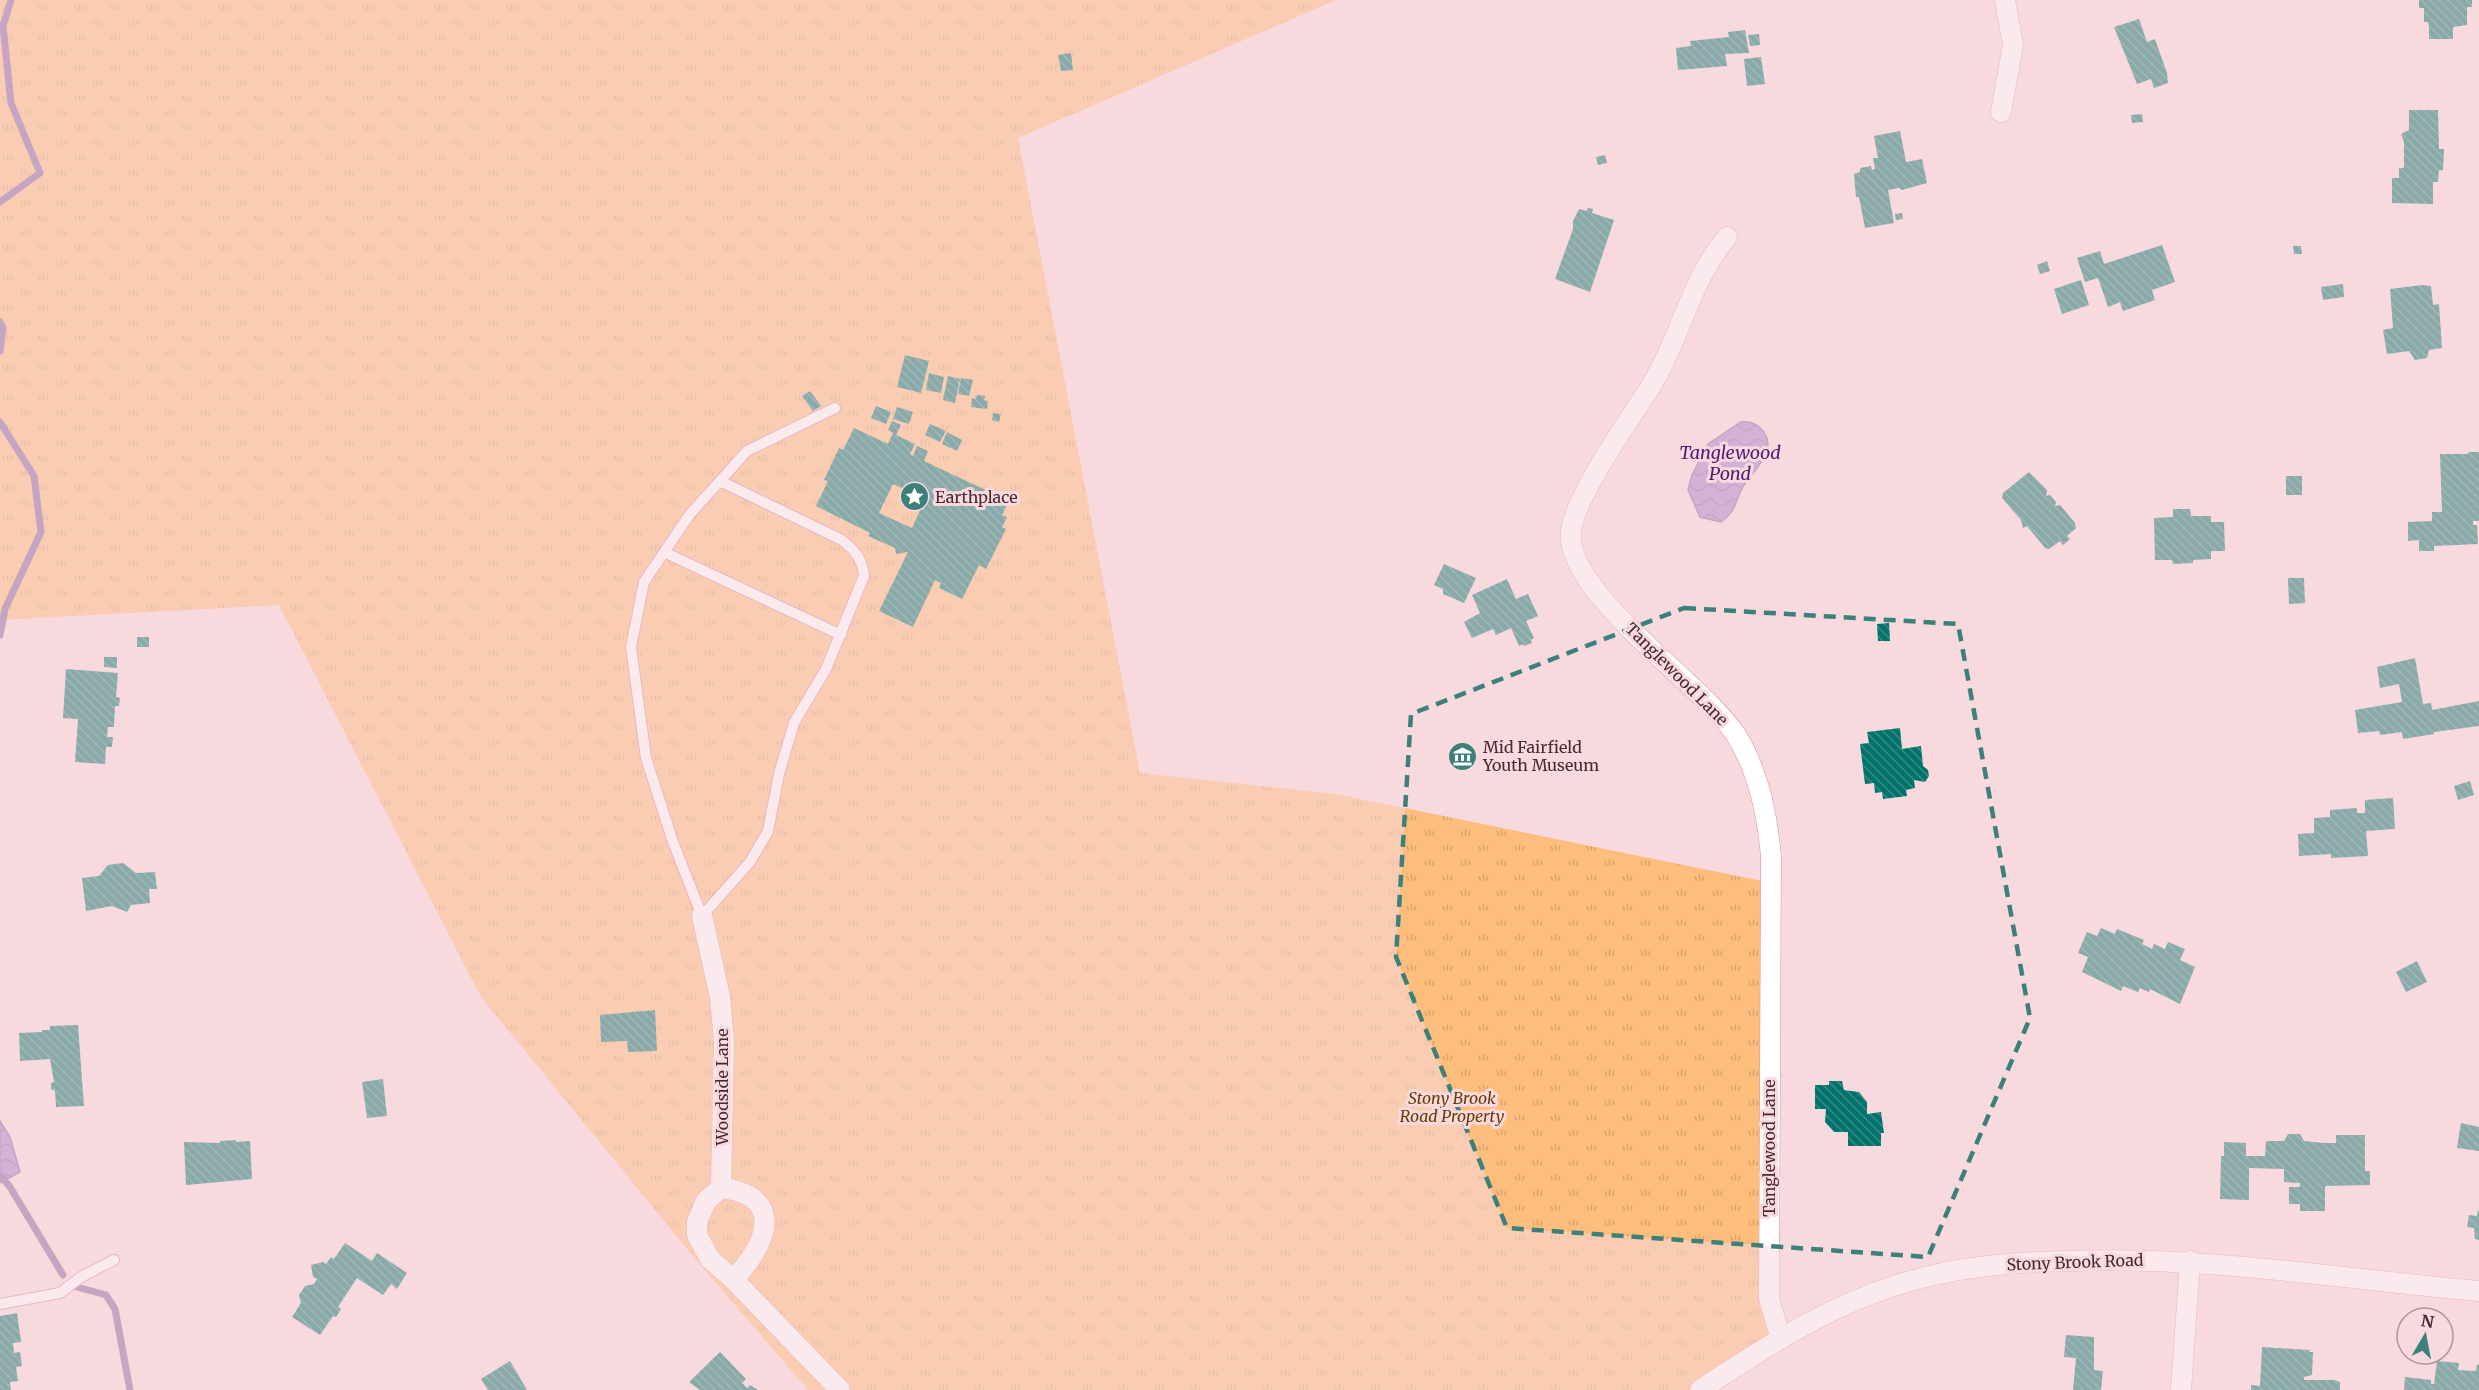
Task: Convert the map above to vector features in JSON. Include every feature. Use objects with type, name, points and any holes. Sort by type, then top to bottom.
[{"type":"street","points":[[2001,112],[2013,45],[2006,0]]},
{"type":"street","name":"Tanglewood Lane","points":[[1727,237],[1699,275],[1662,368],[1583,496],[1572,525],[1571,540],[1575,554],[1590,581],[1609,608],[1731,728],[1749,758],[1759,784],[1771,856],[1769,1299],[1781,1339]]},
{"type":"street","name":"Woodside Lane","points":[[702,916],[720,997],[724,1042],[721,1188]]},
{"type":"street","points":[[733,1279],[752,1261],[761,1245],[765,1223],[758,1203],[737,1190],[721,1188],[701,1209],[697,1236],[710,1259],[733,1279],[840,1390]]},
{"type":"street","name":"Stony Brook Road","points":[[1700,1390],[1781,1339],[1845,1305],[1894,1286],[1941,1273],[1975,1267],[2052,1261],[2190,1261],[2479,1290]]},
{"type":"street","points":[[2181,1390],[2190,1261]]},
{"type":"lane","points":[[720,481],[842,540],[855,552],[863,568],[863,583],[826,669],[794,723],[779,774],[768,831],[750,862],[702,916],[673,842],[646,758],[631,646],[644,582],[666,553],[690,514],[747,451],[835,408]]},
{"type":"lane","points":[[666,553],[841,635]]},
{"type":"lane","points":[[0,1304],[60,1293],[81,1277],[114,1260]]},
{"type":"highlighted area","points":[[1684,608],[1958,624],[2030,1018],[1928,1257],[1507,1228],[1396,957],[1411,714]]},
{"type":"green space","name":"Stony Brook Road Property","points":[[0,0],[1336,0],[1018,138],[1140,773],[1336,794],[1772,883],[1773,1341],[1701,1390],[808,1390],[687,1249],[481,997],[279,605],[0,620]]},
{"type":"water","name":"Tanglewood Pond","points":[[1741,422],[1757,426],[1767,438],[1768,445],[1763,460],[1743,487],[1726,518],[1721,522],[1700,517],[1688,490],[1692,475],[1708,444]]},
{"type":"water","points":[[0,1121],[10,1137],[20,1172],[0,1183]]},
{"type":"building","points":[[2419,0],[2472,0],[2472,7],[2467,7],[2467,25],[2453,27],[2453,39],[2429,39],[2428,22],[2424,22],[2424,8],[2419,8]]},
{"type":"building","points":[[2139,19],[2147,42],[2155,39],[2167,73],[2168,83],[2154,88],[2151,79],[2137,84],[2114,27]]},
{"type":"building","points":[[1745,30],[1749,53],[1725,54],[1727,66],[1678,70],[1676,48],[1691,46],[1690,41],[1729,37],[1728,32]]},
{"type":"building","points":[[1759,34],[1760,45],[1750,46],[1748,35]]},
{"type":"building","points":[[1071,53],[1073,70],[1061,71],[1058,55]]},
{"type":"building","points":[[1761,57],[1765,84],[1747,86],[1744,59]]},
{"type":"building","points":[[2409,110],[2438,110],[2439,149],[2444,149],[2443,170],[2439,170],[2438,182],[2433,182],[2433,204],[2392,203],[2392,178],[2399,178],[2399,168],[2404,168],[2404,142],[2401,134],[2409,130]]},
{"type":"building","points":[[2142,114],[2143,122],[2132,123],[2131,115]]},
{"type":"building","points":[[1900,131],[1906,162],[1922,159],[1927,183],[1902,190],[1899,188],[1888,190],[1894,223],[1865,228],[1859,197],[1856,197],[1854,174],[1860,172],[1860,168],[1871,166],[1872,170],[1875,169],[1873,158],[1878,158],[1874,136]]},
{"type":"building","points":[[1605,155],[1607,163],[1598,165],[1596,157]]},
{"type":"building","points":[[1588,208],[1593,209],[1592,213],[1614,220],[1590,292],[1555,279],[1573,229],[1573,221],[1579,209],[1586,211]]},
{"type":"building","points":[[1902,213],[1903,219],[1896,220],[1895,214]]},
{"type":"building","points":[[2162,245],[2175,282],[2152,290],[2155,300],[2123,311],[2120,302],[2108,307],[2098,278],[2085,282],[2077,258],[2100,251],[2104,264]]},
{"type":"building","points":[[2293,246],[2301,246],[2302,254],[2294,254]]},
{"type":"building","points":[[2047,261],[2050,271],[2040,274],[2037,265]]},
{"type":"building","points":[[2081,280],[2089,305],[2062,314],[2054,289]]},
{"type":"building","points":[[2343,284],[2344,297],[2323,300],[2321,287]]},
{"type":"building","points":[[2431,286],[2433,305],[2439,304],[2442,348],[2429,350],[2427,358],[2415,360],[2409,351],[2387,354],[2383,330],[2393,328],[2390,289]]},
{"type":"building","points":[[905,355],[929,361],[921,393],[897,387]]},
{"type":"building","points":[[929,373],[944,377],[941,393],[926,390]]},
{"type":"building","points":[[948,376],[960,379],[955,403],[943,400]]},
{"type":"building","points":[[961,378],[973,380],[969,396],[958,394]]},
{"type":"building","points":[[810,391],[821,406],[813,411],[802,396]]},
{"type":"building","points":[[977,395],[985,396],[984,400],[988,401],[987,409],[971,407],[972,398],[976,399]]},
{"type":"building","points":[[876,406],[891,412],[886,424],[871,418]]},
{"type":"building","points":[[897,407],[913,412],[909,424],[893,419]]},
{"type":"building","points":[[993,413],[1001,414],[999,422],[992,420]]},
{"type":"building","points":[[892,421],[901,425],[896,435],[915,444],[910,454],[913,456],[917,446],[928,451],[924,461],[1009,501],[1002,515],[1007,517],[1002,527],[1006,529],[986,569],[979,565],[962,599],[939,588],[941,583],[935,580],[913,627],[879,611],[908,552],[896,554],[895,548],[868,536],[870,533],[816,506],[828,481],[824,480],[839,448],[843,450],[854,428],[888,444],[893,433],[888,430]],"holes":[[[893,484],[925,499],[912,528],[879,513]]]},
{"type":"building","points":[[930,424],[946,431],[940,442],[925,435]]},
{"type":"building","points":[[947,432],[962,440],[957,451],[942,444]]},
{"type":"building","points":[[2468,452],[2479,452],[2479,521],[2473,521],[2473,525],[2477,525],[2478,544],[2434,546],[2434,551],[2419,551],[2419,540],[2408,541],[2408,522],[2432,521],[2432,512],[2442,512],[2440,454],[2468,454]]},
{"type":"building","points":[[2029,472],[2047,490],[2046,496],[2050,495],[2056,502],[2055,506],[2060,505],[2075,523],[2076,528],[2067,536],[2070,539],[2063,545],[2060,541],[2049,549],[2045,548],[2027,526],[2023,528],[2021,520],[2002,498],[2003,493]]},
{"type":"building","points":[[2286,476],[2302,476],[2302,495],[2286,495]]},
{"type":"building","points":[[2173,509],[2190,509],[2191,516],[2211,516],[2211,522],[2224,522],[2225,551],[2211,551],[2211,559],[2193,560],[2193,563],[2173,564],[2172,560],[2155,560],[2154,518],[2173,517]]},
{"type":"building","points":[[1444,564],[1476,578],[1464,603],[1443,594],[1443,589],[1434,585]]},
{"type":"building","points":[[2288,578],[2304,578],[2305,603],[2289,604]]},
{"type":"building","points":[[1507,579],[1516,599],[1528,594],[1538,616],[1526,621],[1534,638],[1531,640],[1532,643],[1524,646],[1523,644],[1519,646],[1511,628],[1496,635],[1493,629],[1472,638],[1464,622],[1480,613],[1472,595]]},
{"type":"building","points":[[1889,623],[1890,641],[1878,641],[1877,624]]},
{"type":"building","points":[[137,637],[149,637],[149,647],[137,647]]},
{"type":"building","points":[[104,657],[117,657],[117,668],[104,667]]},
{"type":"building","points":[[2415,658],[2423,704],[2431,703],[2432,710],[2479,701],[2479,726],[2403,739],[2402,732],[2380,735],[2379,731],[2358,733],[2355,710],[2402,702],[2399,684],[2380,688],[2377,667]]},
{"type":"building","points":[[66,669],[118,673],[116,697],[120,698],[119,706],[115,706],[114,727],[108,727],[107,737],[113,737],[112,747],[106,747],[105,764],[75,762],[78,719],[63,718]]},
{"type":"building","points":[[1900,728],[1902,749],[1921,746],[1923,766],[1928,770],[1929,776],[1925,782],[1914,780],[1915,788],[1906,790],[1907,796],[1883,799],[1882,792],[1875,793],[1874,783],[1865,784],[1860,744],[1869,743],[1867,732]]},
{"type":"building","points":[[2470,781],[2474,795],[2458,800],[2454,786]]},
{"type":"building","points":[[2393,798],[2395,829],[2366,831],[2368,856],[2331,858],[2331,854],[2299,856],[2298,834],[2314,833],[2314,818],[2330,817],[2330,810],[2357,808],[2357,813],[2365,813],[2365,800]]},
{"type":"building","points":[[123,863],[136,873],[155,872],[157,889],[149,889],[150,903],[131,905],[127,912],[112,906],[86,911],[82,878],[99,876],[108,865]]},
{"type":"building","points":[[2101,928],[2115,934],[2117,929],[2144,940],[2142,944],[2152,949],[2154,944],[2165,949],[2168,942],[2185,949],[2180,960],[2195,967],[2180,1004],[2150,989],[2149,992],[2140,988],[2138,992],[2123,986],[2121,991],[2082,972],[2088,957],[2078,953],[2087,932],[2097,936]]},
{"type":"building","points":[[2417,961],[2427,982],[2406,992],[2396,972]]},
{"type":"building","points":[[655,1010],[657,1051],[628,1052],[627,1041],[601,1042],[600,1015]]},
{"type":"building","points":[[78,1025],[84,1106],[56,1107],[55,1091],[51,1089],[51,1083],[54,1082],[50,1059],[20,1061],[19,1033],[42,1032],[42,1030],[50,1030],[50,1026]]},
{"type":"building","points":[[383,1079],[387,1116],[367,1118],[362,1082]]},
{"type":"building","points":[[1829,1081],[1842,1081],[1844,1090],[1859,1092],[1867,1102],[1867,1114],[1881,1112],[1884,1133],[1881,1133],[1881,1146],[1848,1146],[1848,1132],[1834,1132],[1825,1122],[1826,1109],[1815,1109],[1815,1085],[1829,1085]]},
{"type":"building","points":[[2461,1123],[2479,1127],[2479,1151],[2457,1148]]},
{"type":"building","points":[[2288,1134],[2300,1134],[2304,1141],[2324,1143],[2336,1143],[2336,1135],[2365,1135],[2365,1171],[2370,1171],[2370,1185],[2325,1186],[2325,1211],[2300,1211],[2300,1204],[2289,1204],[2289,1187],[2300,1187],[2300,1183],[2284,1182],[2284,1169],[2249,1168],[2249,1200],[2220,1199],[2221,1156],[2224,1156],[2224,1142],[2246,1143],[2246,1156],[2265,1156],[2266,1141],[2284,1141]]},
{"type":"building","points":[[236,1140],[236,1142],[250,1141],[252,1179],[186,1185],[184,1142],[220,1143],[220,1141]]},
{"type":"building","points":[[2478,1210],[2479,1240],[2475,1239],[2474,1228],[2467,1227],[2469,1215],[2477,1216]]},
{"type":"building","points":[[345,1243],[372,1261],[377,1253],[407,1273],[397,1289],[391,1284],[383,1295],[357,1278],[338,1307],[341,1309],[336,1317],[333,1316],[320,1335],[292,1317],[301,1303],[299,1295],[305,1286],[314,1284],[317,1279],[313,1277],[311,1265],[323,1262],[326,1264],[331,1257],[334,1259]]},
{"type":"building","points":[[17,1313],[21,1342],[13,1343],[14,1353],[20,1352],[22,1366],[16,1367],[18,1381],[10,1382],[11,1390],[0,1390],[0,1316]]},
{"type":"building","points":[[2066,1335],[2094,1337],[2094,1370],[2103,1371],[2101,1390],[2073,1390],[2076,1358],[2064,1357]]},
{"type":"building","points":[[2262,1347],[2310,1350],[2309,1352],[2313,1352],[2312,1375],[2304,1377],[2304,1380],[2334,1380],[2340,1382],[2340,1390],[2251,1390],[2251,1385],[2260,1386]]},
{"type":"building","points":[[720,1352],[746,1379],[742,1383],[747,1388],[750,1385],[758,1390],[700,1390],[689,1382]]},
{"type":"building","points":[[510,1361],[527,1390],[488,1390],[481,1379]]},
{"type":"building","points":[[2455,1363],[2459,1363],[2458,1370],[2476,1371],[2477,1364],[2479,1365],[2479,1390],[2404,1390],[2405,1377],[2431,1380],[2431,1384],[2434,1384],[2436,1366],[2455,1366]]},
{"type":"waterway","points":[[0,202],[40,173],[11,103],[3,26],[11,0]]},
{"type":"waterway","points":[[0,322],[3,328],[0,351]]},
{"type":"waterway","points":[[0,422],[34,476],[41,532],[5,609],[0,635]]},
{"type":"waterway","points":[[0,1175],[10,1187],[63,1275]]},
{"type":"waterway","points":[[77,1287],[106,1295],[115,1309],[130,1390]]},
{"type":"place","name":"Earthplace","points":[[914,497]]},
{"type":"place","name":"Mid Fairfield Youth Museum","points":[[1462,756]]}]
